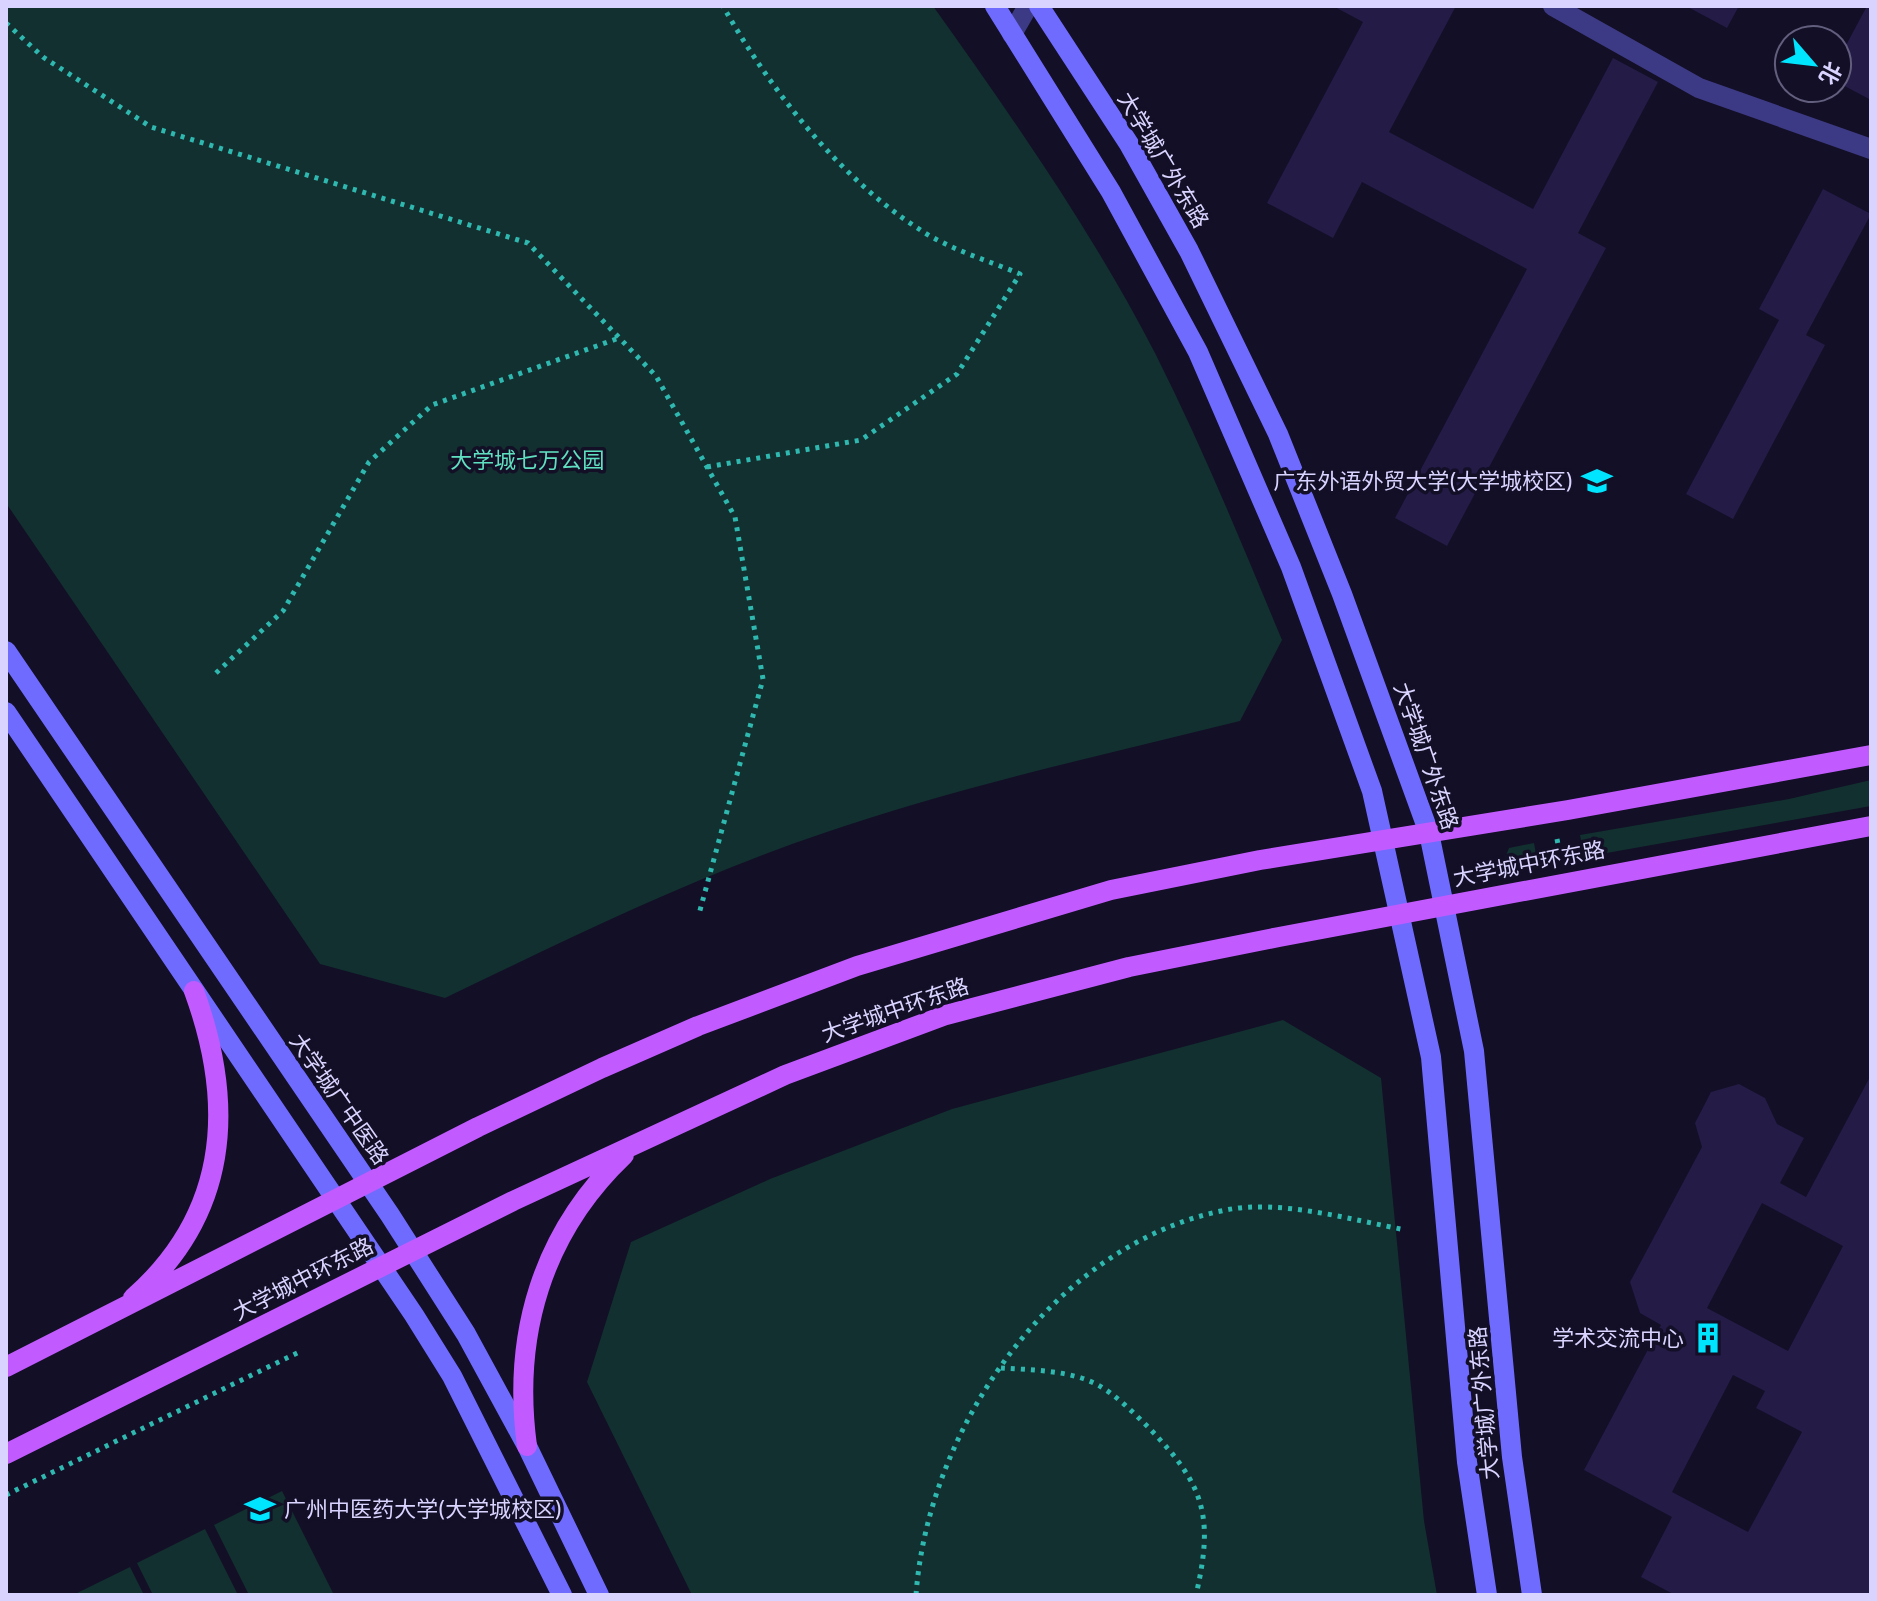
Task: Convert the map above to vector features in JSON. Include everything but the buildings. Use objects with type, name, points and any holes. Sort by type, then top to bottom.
[{"type":"main road","name":"大学城中环东路","points":[[6,1367],[602,1068],[698,1026],[857,966],[1111,890],[1871,755]]},
{"type":"main road","name":"大学城中环东路","points":[[6,1454],[413,1251],[636,1144],[785,1075],[946,1015],[1129,967],[1401,912],[1871,826]]},
{"type":"main road","points":[[117,1312],[175,1252],[191,1226],[213,1171],[219,1140],[218,1077],[194,991]]},
{"type":"main road","points":[[527,1446],[523,1416],[523,1351],[537,1289],[568,1225],[608,1171],[636,1144]]},
{"type":"street","name":"大学城广外东路","points":[[995,6],[1111,192],[1198,352],[1291,567],[1372,791],[1431,1057],[1467,1462],[1487,1595]]},
{"type":"street","name":"大学城广外东路","points":[[1039,6],[1129,144],[1174,224],[1278,434],[1342,594],[1429,833],[1474,1051],[1512,1457],[1532,1595]]},
{"type":"street","name":"大学城广中医路","points":[[6,651],[413,1251],[481,1359],[599,1595]]},
{"type":"street","points":[[6,712],[383,1266],[452,1376],[562,1595]]},
{"type":"lane","points":[[1012,34],[1028,6]]},
{"type":"lane","points":[[1553,6],[1699,88],[1871,149]]},
{"type":"path","points":[[707,467],[861,440],[957,374],[1020,274],[921,231],[852,178],[748,51],[723,6]]},
{"type":"path","points":[[6,23],[43,57],[151,127],[528,243],[656,376],[735,517],[763,679],[699,914]]},
{"type":"path","points":[[216,673],[283,611],[369,462],[432,405],[619,338]]},
{"type":"path","points":[[1557,839],[1561,861]]},
{"type":"path","points":[[916,1595],[919,1555],[938,1486],[1000,1368],[1040,1318],[1094,1269],[1168,1225],[1229,1209],[1292,1210],[1406,1230]]},
{"type":"path","points":[[6,1495],[299,1352]]},
{"type":"path","points":[[1000,1368],[1054,1372],[1098,1385],[1141,1419],[1172,1452],[1192,1478],[1205,1520],[1196,1595]]},
{"type":"green space","name":"大学城七万公园","points":[[6,6],[933,6],[1021,132],[1105,263],[1155,353],[1221,495],[1282,640],[1240,721],[978,786],[775,850],[585,931],[445,998],[320,964],[6,503]]},
{"type":"green space","points":[[1871,780],[1871,806],[1584,857],[1580,835],[1789,799]]},
{"type":"green space","points":[[1534,843],[1538,865],[1519,868],[1508,863],[1505,858],[1509,848]]},
{"type":"green space","points":[[1283,1020],[1381,1078],[1424,1521],[1437,1595],[692,1595],[587,1382],[631,1242],[770,1179],[952,1109]]},
{"type":"green space","points":[[282,1491],[334,1595],[249,1595],[214,1525]]},
{"type":"green space","points":[[205,1529],[238,1595],[153,1595],[137,1563]]},
{"type":"green space","points":[[130,1567],[144,1595],[73,1595]]},
{"type":"place","name":"广东外语外贸大学(大学城校区)","points":[[1597,481]]},
{"type":"place","name":"学术交流中心","points":[[1708,1338]]},
{"type":"place","name":"广州中医药大学(大学城校区)","points":[[260,1509]]}]
